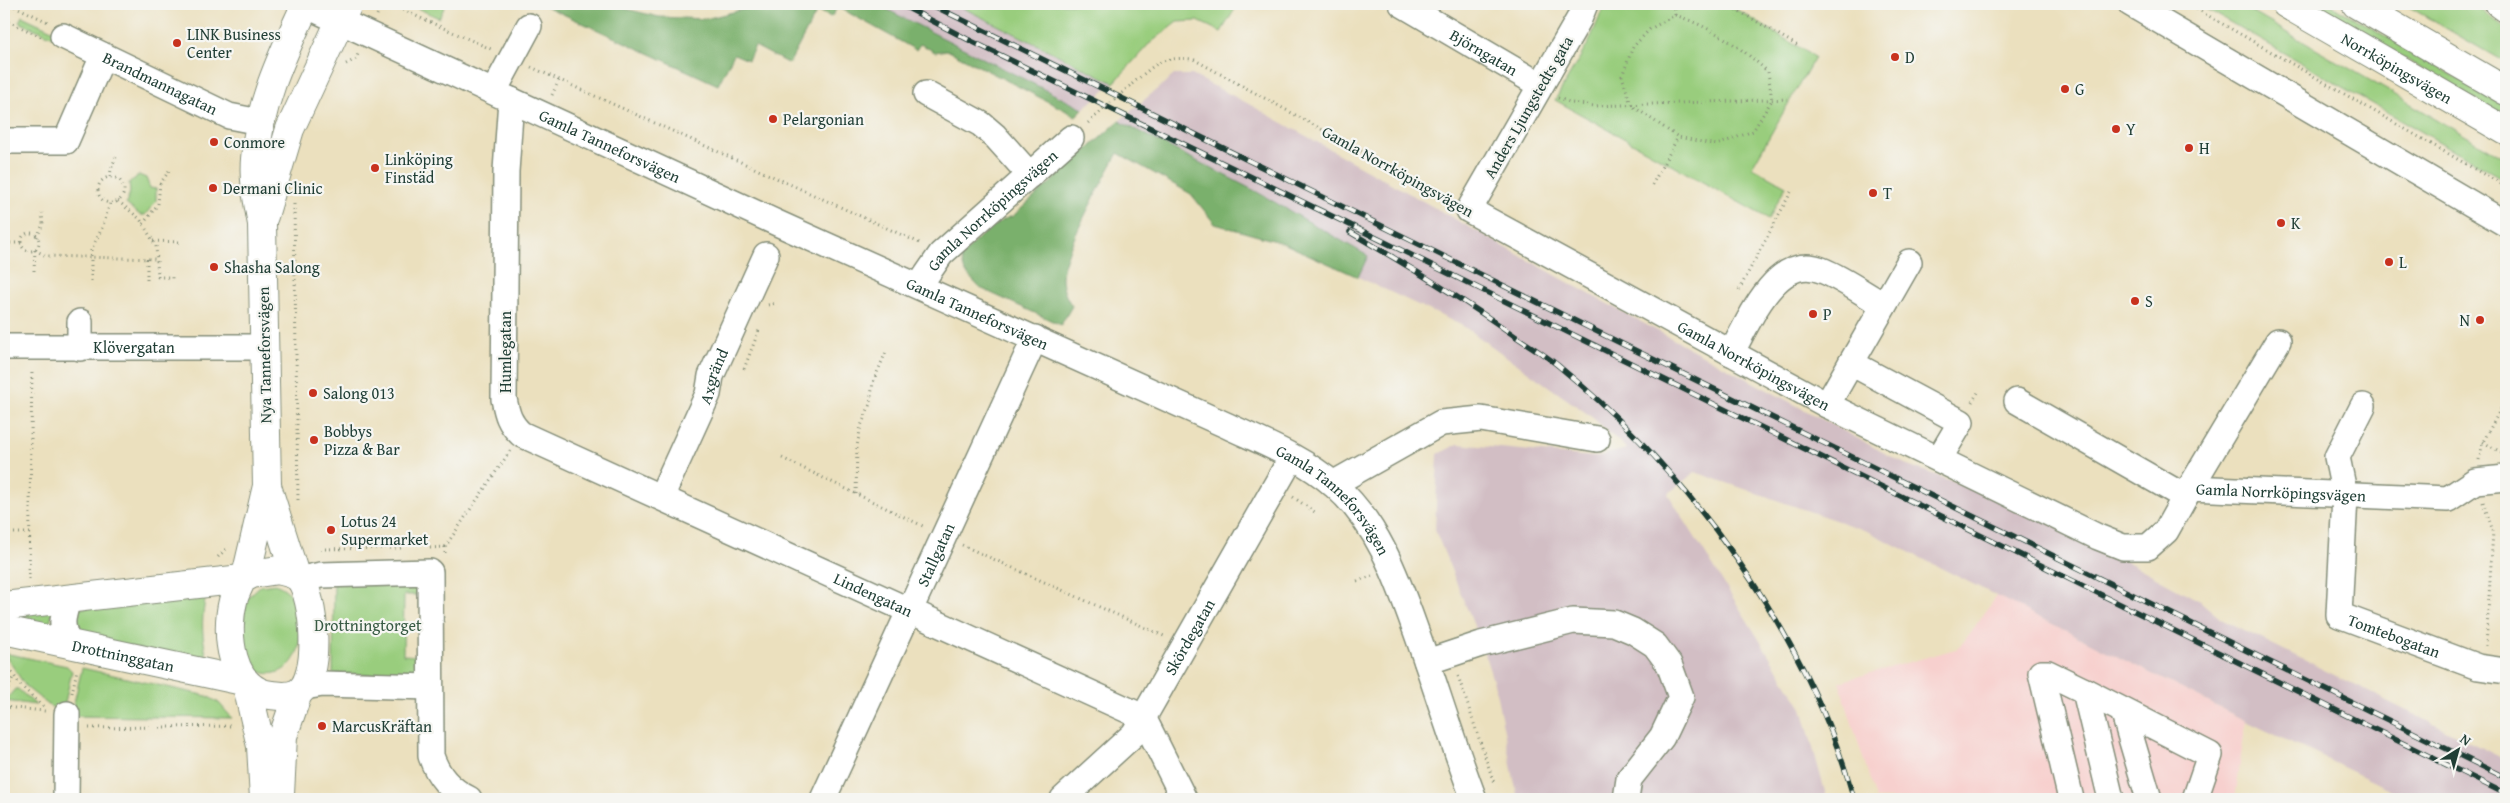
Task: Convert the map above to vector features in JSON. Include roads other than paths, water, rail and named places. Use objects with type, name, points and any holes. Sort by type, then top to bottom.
[{"type":"main road","name":"Nya Tanneforsvägen","points":[[244,578],[267,486],[262,224],[255,189],[255,160],[260,122],[278,66],[305,4]]},
{"type":"main road","name":"Norrköpingsvägen","points":[[2286,4],[2506,131]]},
{"type":"main road","points":[[2356,4],[2506,91]]},
{"type":"main road","name":"Nya Tanneforsvägen","points":[[262,224],[290,130],[344,13]]},
{"type":"main road","name":"Nya Tanneforsvägen","points":[[267,486],[298,577]]},
{"type":"main road","points":[[4,606],[244,578],[264,571],[278,570],[298,577],[307,594],[313,618],[314,651],[309,676],[301,690],[283,736],[280,799]]},
{"type":"main road","points":[[244,578],[233,601],[231,619],[232,650],[245,684],[261,746],[264,799]]},
{"type":"main road","name":"Drottninggatan","points":[[4,630],[74,653],[245,684]]},
{"type":"main road","points":[[245,684],[265,694],[280,696],[301,690]]},
{"type":"street","name":"Gamla Tanneforsvägen","points":[[305,4],[344,13],[502,96],[1292,457],[1333,484],[1367,522],[1438,658],[1451,738],[1484,794]]},
{"type":"street","name":"Björngatan","points":[[1402,4],[1539,87]]},
{"type":"street","name":"Anders Ljungstedts gata","points":[[1468,210],[1586,4]]},
{"type":"street","points":[[2131,4],[2386,161],[2506,224]]},
{"type":"street","points":[[502,96],[512,58],[529,26]]},
{"type":"street","name":"Brandmannagatan","points":[[63,36],[103,56],[182,84],[228,116],[260,122]]},
{"type":"street","points":[[4,141],[66,141],[103,56]]},
{"type":"street","points":[[926,94],[981,124],[995,136],[1030,175]]},
{"type":"street","name":"Humlegatan","points":[[502,96],[506,171],[504,399],[512,426],[521,434]]},
{"type":"street","name":"Gamla Norrköpingsvägen","points":[[919,286],[941,254],[1080,131]]},
{"type":"street","name":"Gamla Norrköpingsvägen","points":[[1468,210],[1827,405],[2098,537],[2123,547],[2148,547],[2166,531],[2188,493],[2448,499],[2475,481],[2506,478]]},
{"type":"street","name":"Axgränd","points":[[661,497],[708,394],[711,376],[766,255]]},
{"type":"street","points":[[1827,405],[1909,262]]},
{"type":"street","points":[[1731,353],[1766,293],[1782,275],[1802,267],[1823,270],[1884,305]]},
{"type":"street","points":[[80,322],[80,348]]},
{"type":"street","name":"Stallgatan","points":[[823,799],[1034,338]]},
{"type":"street","points":[[2017,401],[2188,493],[2278,341]]},
{"type":"street","name":"Klövergatan","points":[[18,348],[263,347]]},
{"type":"street","points":[[1850,363],[1960,422],[1939,459]]},
{"type":"street","points":[[2345,496],[2337,457],[2363,406]]},
{"type":"street","points":[[1333,484],[1440,423],[1481,419],[1597,439]]},
{"type":"street","name":"Lindengatan","points":[[521,434],[1143,717]]},
{"type":"street","name":"Skördegatan","points":[[1063,799],[1134,734],[1292,457]]},
{"type":"street","name":"Tomtebogatan","points":[[2345,496],[2339,616],[2496,670]]},
{"type":"street","points":[[298,577],[428,560],[431,756],[438,774],[453,795]]},
{"type":"street","points":[[68,600],[62,630],[74,653]]},
{"type":"street","points":[[1438,658],[1481,644],[1573,621],[1614,623],[1633,631],[1655,645],[1668,664],[1681,698],[1662,737],[1629,779],[1626,799]]},
{"type":"street","points":[[2071,799],[2042,673],[2048,673],[2085,691],[2210,755],[2195,799]]},
{"type":"street","points":[[301,690],[323,684],[430,687]]},
{"type":"street","points":[[2085,691],[2111,799]]},
{"type":"street","points":[[2123,711],[2149,799]]},
{"type":"street","points":[[1143,717],[1184,799]]},
{"type":"street","points":[[66,721],[66,799]]},
{"type":"railway","points":[[900,4],[967,39],[1340,220],[2506,794]]},
{"type":"railway","points":[[930,4],[2506,778]]},
{"type":"railway","points":[[1350,232],[1452,294],[1549,359],[1609,411],[1655,457],[1699,508],[1739,562],[1775,619],[1807,678],[1834,738],[1854,799]]},
{"type":"place","name":"LINK Business Center","points":[[177,43]]},
{"type":"place","name":"D","points":[[1895,57]]},
{"type":"place","name":"G","points":[[2065,89]]},
{"type":"place","name":"Pelargonian","points":[[773,119]]},
{"type":"place","name":"Y","points":[[2116,129]]},
{"type":"place","name":"Conmore","points":[[214,142]]},
{"type":"place","name":"H","points":[[2189,148]]},
{"type":"place","name":"Linköping Finstäd","points":[[375,168]]},
{"type":"place","name":"Dermani Clinic","points":[[213,188]]},
{"type":"place","name":"T","points":[[1873,193]]},
{"type":"place","name":"K","points":[[2281,223]]},
{"type":"place","name":"L","points":[[2389,262]]},
{"type":"place","name":"Shasha Salong","points":[[214,267]]},
{"type":"place","name":"S","points":[[2135,301]]},
{"type":"place","name":"P","points":[[1813,314]]},
{"type":"place","name":"N","points":[[2480,320]]},
{"type":"place","name":"Salong 013","points":[[313,393]]},
{"type":"place","name":"Bobbys Pizza & Bar","points":[[314,440]]},
{"type":"place","name":"Lotus 24 Supermarket","points":[[331,530]]},
{"type":"place","name":"MarcusKräftan","points":[[322,726]]},
{"type":"park label","name":"Drottningtorget","points":[[368,625]]}]
